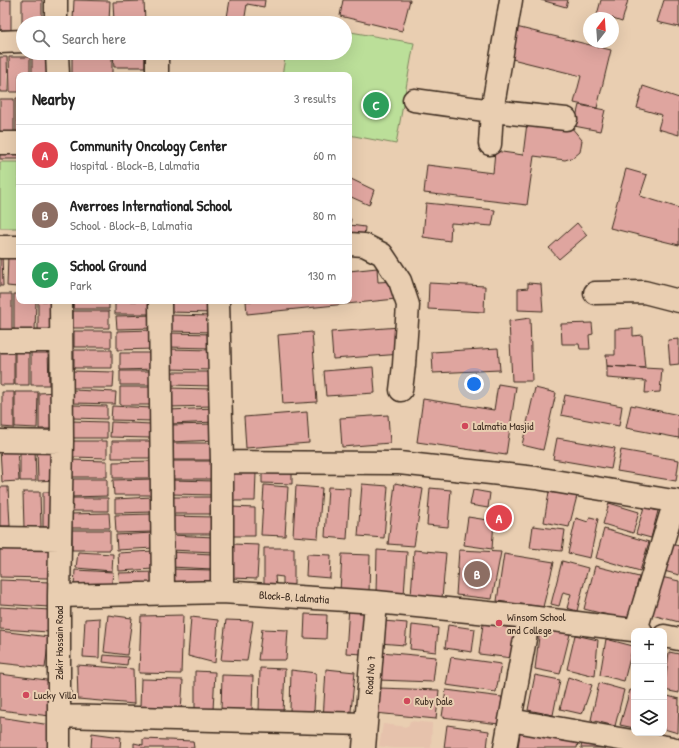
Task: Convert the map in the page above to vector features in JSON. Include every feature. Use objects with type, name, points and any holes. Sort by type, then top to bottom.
[{"type":"street","points":[[56,0],[56,16]]},
{"type":"street","points":[[490,144],[492,111],[510,0]]},
{"type":"street","points":[[0,42],[16,41]]},
{"type":"street","points":[[57,60],[58,72]]},
{"type":"street","points":[[157,60],[157,72]]},
{"type":"street","points":[[414,100],[492,111],[566,119]]},
{"type":"street","points":[[0,143],[16,143]]},
{"type":"street","points":[[352,244],[364,245],[382,254],[400,281],[408,305],[401,390]]},
{"type":"street","points":[[0,247],[16,247]]},
{"type":"street","points":[[595,293],[644,292],[679,301]]},
{"type":"street","name":"Zakir Hossain Road","points":[[59,748],[59,539],[62,442],[60,304]]},
{"type":"street","points":[[160,304],[163,593]]},
{"type":"street","points":[[218,304],[222,462],[222,592]]},
{"type":"street","points":[[0,341],[60,341]]},
{"type":"street","points":[[0,441],[62,442]]},
{"type":"street","points":[[222,462],[399,463],[536,478],[677,501],[640,628]]},
{"type":"street","points":[[0,538],[59,539]]},
{"type":"street","name":"Block-B, Lalmatia","points":[[59,596],[222,592],[376,602],[529,617],[631,629]]},
{"type":"street","name":"Road No 7","points":[[364,748],[376,602]]},
{"type":"street","points":[[505,748],[529,617]]},
{"type":"street","points":[[667,637],[679,639]]},
{"type":"street","points":[[60,716],[366,724]]},
{"type":"street","points":[[510,720],[672,748]]},
{"type":"shaded area","points":[[410,721],[432,723],[431,748],[393,748],[379,746],[383,724],[408,727]]},
{"type":"green space","points":[[352,32],[414,43],[396,144],[352,136],[352,72],[283,72],[285,60],[352,60]]},
{"type":"green space","points":[[0,162],[16,162],[16,228],[0,228]]},
{"type":"building","points":[[0,0],[11,0],[11,30],[0,30]]},
{"type":"building","points":[[22,0],[42,0],[42,16],[22,16]]},
{"type":"building","points":[[74,0],[110,1],[109,16],[73,16]]},
{"type":"building","points":[[230,0],[265,0],[264,7],[247,4],[245,16],[227,16]]},
{"type":"building","points":[[343,0],[410,0],[402,31],[352,19],[352,16],[340,16]]},
{"type":"building","points":[[541,0],[568,0],[566,7]]},
{"type":"building","points":[[601,0],[628,0],[622,22],[619,21],[619,12],[598,12]]},
{"type":"building","points":[[664,0],[679,0],[679,27],[657,22]]},
{"type":"building","points":[[144,1],[145,16],[114,16],[113,2]]},
{"type":"building","points":[[516,27],[583,43],[583,48],[603,48],[611,50],[597,108],[574,103],[581,76],[508,58]]},
{"type":"building","points":[[0,57],[7,57],[8,92],[0,92]]},
{"type":"building","points":[[9,57],[16,57],[16,60],[30,60],[30,72],[16,72],[16,92],[10,92]]},
{"type":"building","points":[[32,60],[51,60],[52,72],[32,72]]},
{"type":"building","points":[[72,60],[112,60],[112,72],[72,72]]},
{"type":"building","points":[[114,60],[145,60],[145,67],[114,67]]},
{"type":"building","points":[[643,86],[679,98],[679,135],[658,129],[662,115],[637,108]]},
{"type":"building","points":[[0,99],[14,99],[14,134],[0,134]]},
{"type":"building","points":[[579,105],[605,110],[600,131],[574,126]]},
{"type":"building","points":[[527,123],[571,127],[582,140],[580,152],[574,157],[565,160],[534,156],[527,205],[424,193],[427,165],[493,173],[495,151],[523,155]]},
{"type":"building","points":[[16,145],[16,159],[0,159],[0,146]]},
{"type":"building","points":[[626,169],[647,175],[640,196],[679,208],[679,245],[610,228]]},
{"type":"building","points":[[352,179],[374,190],[369,205],[352,197]]},
{"type":"building","points":[[426,203],[495,210],[492,226],[451,223],[450,241],[423,237]]},
{"type":"building","points":[[577,223],[587,235],[559,259],[549,248]]},
{"type":"building","points":[[352,225],[365,227],[364,237],[352,235]]},
{"type":"building","points":[[0,254],[2,254],[3,286],[0,286]]},
{"type":"building","points":[[8,255],[16,255],[16,287],[7,286]]},
{"type":"building","points":[[377,268],[378,282],[395,281],[396,299],[352,303],[352,271]]},
{"type":"building","points":[[429,283],[485,286],[484,312],[428,309]]},
{"type":"building","points":[[528,283],[541,284],[543,311],[518,310],[518,289],[528,288]]},
{"type":"building","points":[[0,294],[12,294],[12,330],[0,330]]},
{"type":"building","points":[[14,294],[16,294],[16,304],[36,304],[35,331],[14,331]]},
{"type":"building","points":[[38,304],[57,304],[56,331],[38,330]]},
{"type":"building","points":[[73,304],[109,304],[109,309],[73,309]]},
{"type":"building","points":[[115,304],[151,304],[151,314],[115,314]]},
{"type":"building","points":[[168,304],[215,304],[215,313],[168,312]]},
{"type":"building","points":[[246,304],[346,304],[247,314]]},
{"type":"building","points":[[73,311],[109,311],[109,328],[73,328]]},
{"type":"building","points":[[153,315],[153,328],[117,329],[116,316]]},
{"type":"building","points":[[169,315],[214,316],[214,332],[168,331]]},
{"type":"building","points":[[530,318],[532,381],[512,381],[509,321]]},
{"type":"building","points":[[592,323],[593,334],[589,335],[590,349],[580,349],[579,344],[562,344],[561,324]]},
{"type":"building","points":[[400,327],[402,354],[333,359],[331,332]]},
{"type":"building","points":[[633,328],[633,336],[642,335],[645,368],[607,366],[606,355],[615,355],[615,329]]},
{"type":"building","points":[[153,330],[154,349],[117,350],[117,331]]},
{"type":"building","points":[[74,331],[111,331],[111,347],[74,347]]},
{"type":"building","points":[[312,332],[317,402],[283,404],[278,335]]},
{"type":"building","points":[[169,333],[213,334],[212,348],[168,347]]},
{"type":"building","points":[[679,339],[679,364],[670,365],[668,340]]},
{"type":"building","points":[[498,348],[500,370],[433,373],[432,352]]},
{"type":"building","points":[[169,349],[212,350],[212,370],[168,369]]},
{"type":"building","points":[[74,350],[112,350],[112,368],[74,368]]},
{"type":"building","points":[[48,351],[49,385],[31,385],[31,352]]},
{"type":"building","points":[[0,352],[14,352],[14,385],[0,385]]},
{"type":"building","points":[[15,352],[29,352],[29,385],[15,385]]},
{"type":"building","points":[[120,353],[156,353],[156,369],[120,370]]},
{"type":"building","points":[[607,366],[662,369],[660,392],[645,393],[646,381],[607,378]]},
{"type":"building","points":[[373,367],[375,393],[326,396],[324,371]]},
{"type":"building","points":[[73,371],[114,372],[113,388],[73,388]]},
{"type":"building","points":[[120,371],[155,371],[155,385],[120,385]]},
{"type":"building","points":[[169,372],[212,372],[212,386],[169,385]]},
{"type":"building","name":"Lalmatia Masjid","points":[[498,384],[516,387],[506,455],[417,442],[423,399],[494,410]]},
{"type":"building","points":[[120,387],[154,387],[154,405],[120,405]]},
{"type":"building","points":[[169,388],[213,389],[213,406],[169,407]]},
{"type":"building","points":[[535,388],[556,393],[543,450],[522,445]]},
{"type":"building","points":[[73,390],[116,392],[115,404],[73,403]]},
{"type":"building","points":[[2,392],[14,392],[14,428],[2,427]]},
{"type":"building","points":[[15,392],[38,392],[37,428],[15,427]]},
{"type":"building","points":[[58,392],[59,429],[39,429],[39,393]]},
{"type":"building","points":[[565,395],[622,406],[619,426],[561,415]]},
{"type":"building","points":[[73,405],[107,406],[107,419],[72,418]]},
{"type":"building","points":[[631,405],[679,415],[679,438],[626,428]]},
{"type":"building","points":[[112,406],[152,408],[152,421],[111,420]]},
{"type":"building","points":[[215,408],[215,422],[170,424],[169,410]]},
{"type":"building","points":[[307,412],[309,443],[246,448],[244,417]]},
{"type":"building","points":[[388,415],[390,443],[342,447],[340,418]]},
{"type":"building","points":[[72,421],[107,422],[107,438],[71,438]]},
{"type":"building","points":[[111,422],[151,424],[150,438],[110,437]]},
{"type":"building","points":[[215,424],[216,440],[171,442],[170,425]]},
{"type":"building","points":[[557,438],[615,448],[611,469],[553,459]]},
{"type":"building","points":[[72,441],[107,441],[107,458],[72,457]]},
{"type":"building","points":[[112,441],[150,441],[150,458],[112,458]]},
{"type":"building","points":[[171,443],[215,443],[215,460],[171,460]]},
{"type":"building","points":[[17,448],[19,481],[2,482],[0,449]]},
{"type":"building","points":[[55,448],[56,480],[38,481],[37,449]]},
{"type":"building","points":[[20,449],[35,449],[36,481],[20,481]]},
{"type":"building","points":[[621,450],[679,460],[676,481],[617,471]]},
{"type":"building","points":[[71,460],[107,461],[107,477],[71,477]]},
{"type":"building","points":[[151,461],[152,478],[113,478],[113,462]]},
{"type":"building","points":[[171,461],[215,461],[215,479],[171,479]]},
{"type":"building","points":[[262,470],[292,470],[292,484],[262,483]]},
{"type":"building","points":[[231,473],[256,473],[255,501],[231,501]]},
{"type":"building","points":[[71,479],[107,479],[107,496],[71,497]]},
{"type":"building","points":[[152,479],[152,495],[114,495],[113,480]]},
{"type":"building","points":[[171,480],[215,481],[214,495],[171,494]]},
{"type":"building","points":[[395,483],[423,489],[414,546],[388,544]]},
{"type":"building","points":[[362,484],[388,486],[384,538],[358,536]]},
{"type":"building","points":[[264,485],[288,487],[285,536],[261,535]]},
{"type":"building","points":[[296,486],[322,488],[318,538],[293,536]]},
{"type":"building","points":[[0,487],[8,487],[10,526],[0,526]]},
{"type":"building","points":[[328,487],[350,488],[347,539],[325,537]]},
{"type":"building","points":[[430,488],[451,490],[448,527],[427,525]]},
{"type":"building","points":[[473,490],[490,493],[488,508],[470,505]]},
{"type":"building","points":[[23,492],[40,492],[41,527],[24,528]]},
{"type":"building","points":[[43,492],[56,492],[56,527],[43,527]]},
{"type":"building","points":[[549,492],[577,496],[569,527],[544,522]]},
{"type":"building","points":[[152,497],[153,512],[115,513],[115,499]]},
{"type":"building","points":[[170,497],[214,497],[213,514],[170,514]]},
{"type":"building","points":[[71,498],[108,498],[108,511],[71,511]]},
{"type":"building","points":[[609,503],[639,512],[633,533],[603,524]]},
{"type":"building","points":[[231,507],[255,508],[255,536],[230,536]]},
{"type":"building","points":[[644,507],[658,511],[651,538],[636,534]]},
{"type":"building","points":[[109,513],[110,528],[71,528],[70,514]]},
{"type":"building","points":[[153,514],[153,532],[116,533],[115,515]]},
{"type":"building","points":[[171,516],[214,517],[214,534],[170,534]]},
{"type":"building","points":[[468,517],[494,521],[492,549],[464,545]]},
{"type":"building","points":[[590,517],[598,519],[590,558],[568,553],[576,518],[588,522]]},
{"type":"building","points":[[533,526],[565,530],[562,551],[530,548]]},
{"type":"building","points":[[604,529],[649,542],[640,571],[596,558]]},
{"type":"building","points":[[72,530],[110,530],[110,550],[72,550]]},
{"type":"building","points":[[153,533],[154,548],[117,550],[116,535]]},
{"type":"building","points":[[171,535],[214,537],[214,552],[171,550]]},
{"type":"building","points":[[232,544],[259,545],[257,579],[231,578]]},
{"type":"building","points":[[671,544],[679,546],[679,575],[664,571]]},
{"type":"building","points":[[0,546],[49,547],[48,578],[0,577]]},
{"type":"building","points":[[264,548],[294,548],[294,586],[283,586],[283,577],[275,576],[276,586],[264,586]]},
{"type":"building","points":[[377,550],[407,552],[404,595],[376,593]]},
{"type":"building","points":[[414,550],[446,553],[442,598],[411,597]]},
{"type":"building","points":[[459,550],[501,552],[492,599],[456,595]]},
{"type":"building","points":[[153,551],[154,569],[119,571],[118,553]]},
{"type":"building","points":[[78,552],[113,554],[112,571],[76,568]]},
{"type":"building","points":[[170,552],[213,554],[213,569],[170,567]]},
{"type":"building","points":[[307,554],[331,555],[330,578],[306,576]]},
{"type":"building","points":[[342,554],[370,555],[369,592],[340,592]]},
{"type":"building","points":[[504,554],[554,562],[543,607],[497,601]]},
{"type":"building","points":[[562,561],[588,568],[577,611],[567,608],[571,594],[563,592],[559,606],[551,604]]},
{"type":"building","points":[[595,566],[639,577],[628,620],[584,609]]},
{"type":"building","points":[[170,569],[213,570],[213,588],[170,588]]},
{"type":"building","points":[[75,570],[113,572],[111,590],[74,587]]},
{"type":"building","points":[[154,572],[155,587],[120,589],[119,573]]},
{"type":"building","points":[[661,577],[679,581],[679,622],[652,615]]},
{"type":"building","points":[[0,580],[50,582],[49,607],[0,604]]},
{"type":"building","points":[[349,606],[366,607],[363,654],[346,653]]},
{"type":"building","points":[[0,607],[50,610],[49,632],[0,629]]},
{"type":"building","points":[[305,614],[327,615],[326,639],[304,638]]},
{"type":"building","points":[[108,615],[132,618],[127,655],[104,652]]},
{"type":"building","points":[[183,615],[181,674],[139,673],[141,616]]},
{"type":"building","points":[[191,617],[218,620],[215,663],[188,656]]},
{"type":"building","points":[[100,618],[99,658],[83,657],[85,619]]},
{"type":"building","points":[[226,620],[253,621],[247,661],[221,660]]},
{"type":"building","points":[[383,621],[407,623],[405,645],[379,643]]},
{"type":"building","points":[[483,624],[515,628],[512,658],[479,654]]},
{"type":"building","points":[[412,625],[438,628],[436,652],[410,649]]},
{"type":"building","points":[[448,625],[475,629],[472,652],[445,648]]},
{"type":"building","points":[[262,629],[288,630],[286,660],[258,660]]},
{"type":"building","points":[[540,629],[570,634],[560,674],[535,669]]},
{"type":"building","points":[[0,631],[49,637],[45,668],[0,663]]},
{"type":"building","points":[[575,635],[598,640],[595,676],[567,669]]},
{"type":"building","points":[[606,639],[631,645],[631,654],[624,681],[600,675]]},
{"type":"building","points":[[381,652],[436,657],[433,682],[378,680]]},
{"type":"building","points":[[669,652],[679,654],[679,693],[667,691],[667,667]]},
{"type":"building","points":[[104,655],[128,657],[127,665],[103,662]]},
{"type":"building","points":[[451,657],[501,664],[496,692],[446,685]]},
{"type":"building","points":[[77,665],[133,669],[134,704],[78,699]]},
{"type":"building","points":[[260,668],[285,669],[283,713],[259,712]]},
{"type":"building","points":[[326,669],[355,672],[350,721],[323,720]]},
{"type":"building","points":[[291,670],[316,673],[314,711],[290,711]]},
{"type":"building","points":[[195,671],[215,672],[213,710],[195,709]]},
{"type":"building","name":"Lucky Villa","points":[[0,674],[54,681],[50,716],[0,710]]},
{"type":"building","points":[[222,675],[253,676],[252,710],[221,710]]},
{"type":"building","points":[[535,675],[560,680],[553,715],[528,710]]},
{"type":"building","points":[[568,677],[592,685],[582,714],[560,709]]},
{"type":"building","points":[[141,679],[183,680],[181,712],[140,707]]},
{"type":"building","points":[[599,683],[624,690],[615,726],[591,720]]},
{"type":"building","name":"Ruby Dale","points":[[379,688],[439,690],[436,719],[375,713]]},
{"type":"building","points":[[446,690],[502,697],[499,724],[442,717]]},
{"type":"building","points":[[630,690],[631,690],[631,727],[620,725]]},
{"type":"building","points":[[667,696],[679,699],[678,733],[667,730]]},
{"type":"building","points":[[0,717],[50,725],[50,748],[0,748]]},
{"type":"building","points":[[447,725],[489,731],[487,748],[444,748]]},
{"type":"building","points":[[92,733],[121,737],[120,748],[91,748]]},
{"type":"building","points":[[520,733],[578,742],[577,748],[518,748]]},
{"type":"building","points":[[143,739],[193,741],[194,748],[134,748],[134,743],[143,745]]},
{"type":"building","points":[[582,741],[614,748],[581,748]]},
{"type":"place","name":"School Ground","points":[[376,105]]},
{"type":"place","name":"Lalmatia Masjid","points":[[465,426]]},
{"type":"place","name":"Community Oncology Center","points":[[499,518]]},
{"type":"place","name":"Averroes International School","points":[[477,574]]},
{"type":"place","name":"Winsom School and College","points":[[499,623]]},
{"type":"place","name":"Lucky Villa","points":[[26,695]]},
{"type":"place","name":"Ruby Dale","points":[[407,701]]}]
